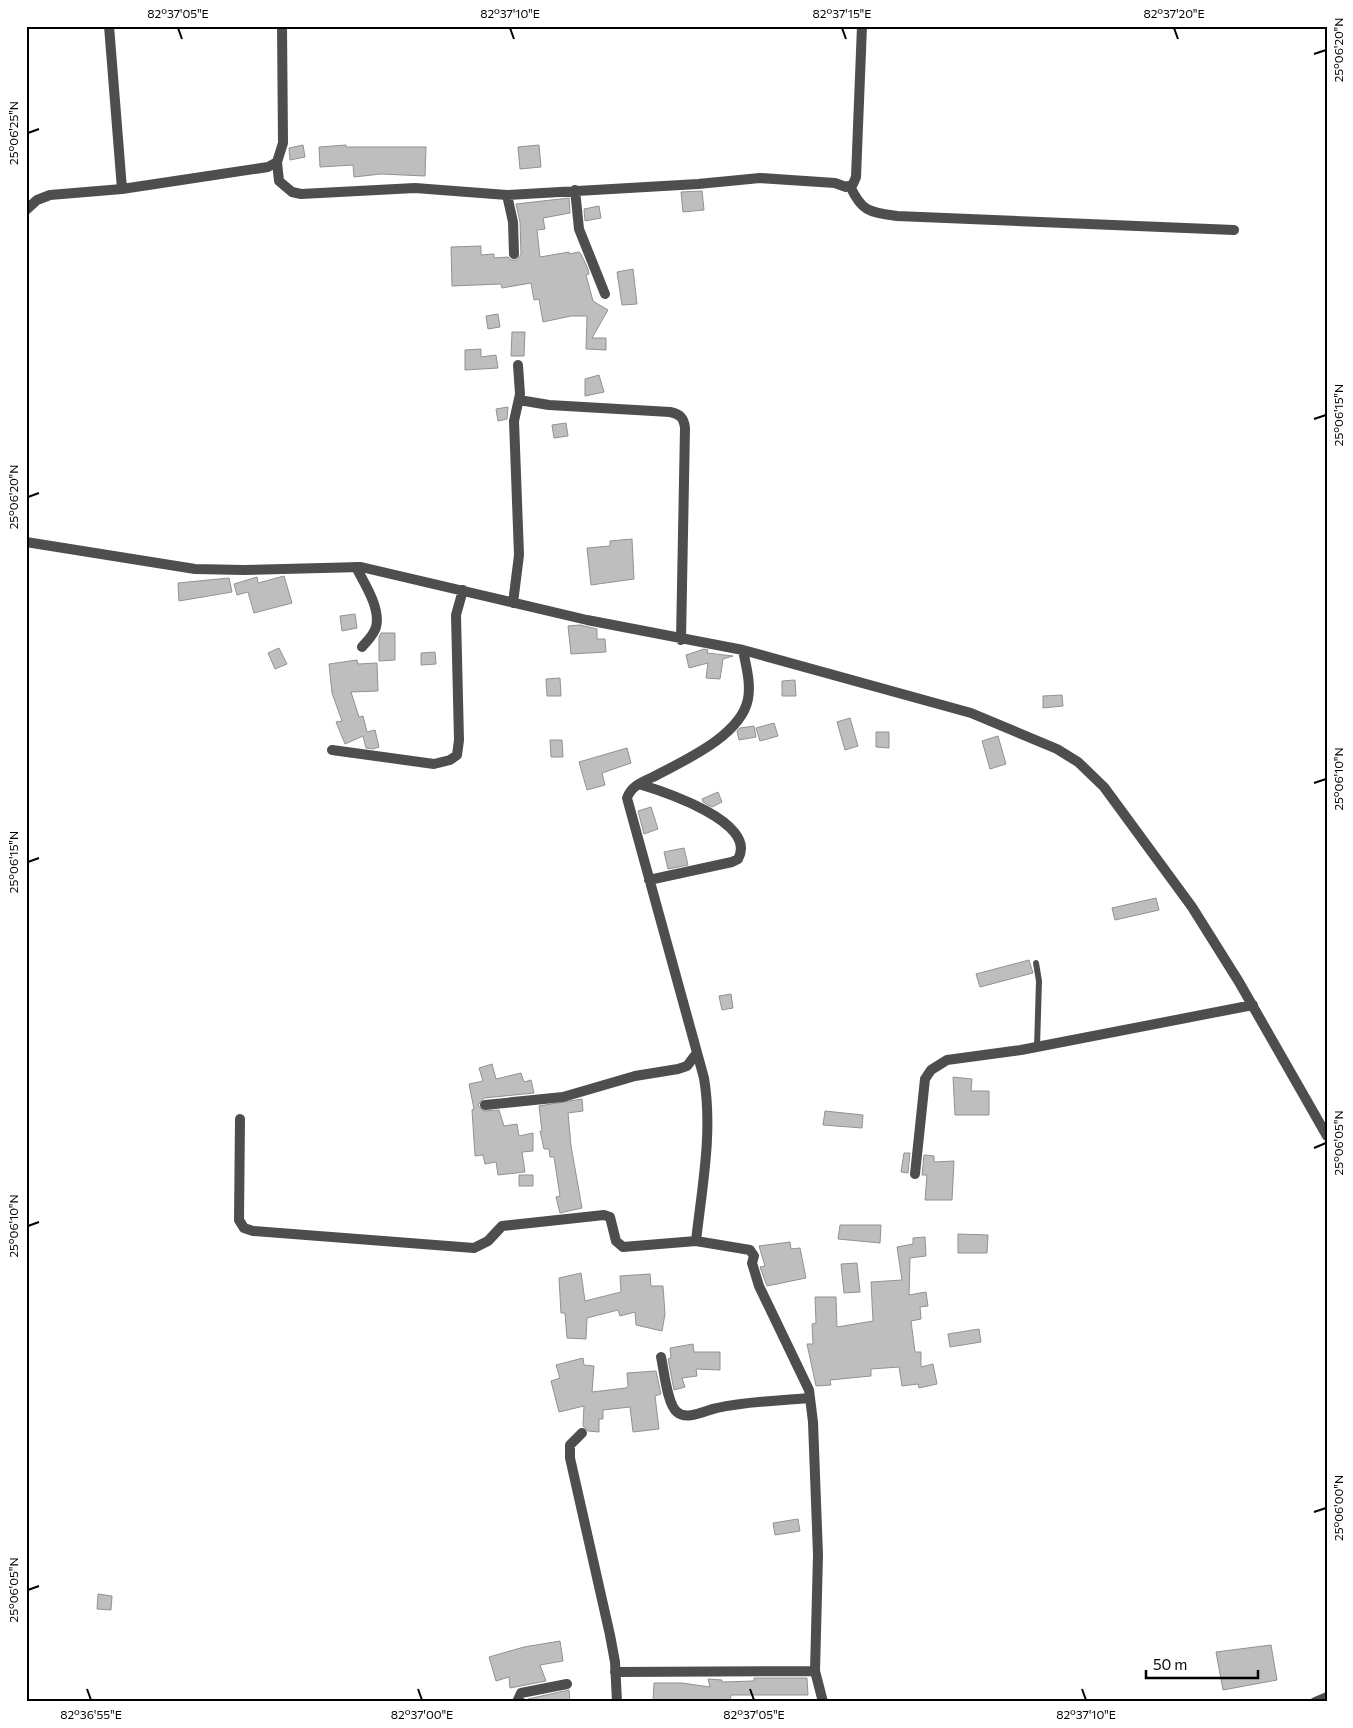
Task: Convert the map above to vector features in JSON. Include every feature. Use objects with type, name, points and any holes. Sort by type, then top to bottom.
[{"type":"street","points":[[109,26],[122,189]]},
{"type":"street","points":[[282,26],[283,135],[278,162],[279,181],[292,192],[301,194],[415,188],[507,195],[698,184],[760,178],[835,182],[846,187],[850,186]]},
{"type":"street","points":[[850,186],[856,177],[862,26]]},
{"type":"street","points":[[26,210],[37,200],[50,195],[122,189],[268,167],[278,162]]},
{"type":"street","points":[[850,186],[857,202],[870,212],[897,216],[1234,230]]},
{"type":"street","points":[[575,190],[579,229],[605,294]]},
{"type":"street","points":[[507,195],[513,222],[514,254]]},
{"type":"street","points":[[514,600],[519,555],[514,421],[519,400],[518,365]]},
{"type":"street","points":[[519,400],[549,405],[670,412],[680,415],[683,419],[682,640]]},
{"type":"street","points":[[26,542],[195,569],[259,570],[356,567],[514,600],[682,640],[743,650],[971,713],[1049,745],[1078,762],[1104,787],[1192,907],[1253,1005],[1327,1136]]},
{"type":"street","points":[[356,567],[370,594],[377,626],[373,635],[362,647]]},
{"type":"street","points":[[332,750],[434,764],[450,760],[456,755],[460,740],[456,615],[462,590]]},
{"type":"street","points":[[696,1241],[708,1119],[704,1078],[628,805],[629,792],[639,784],[702,749],[735,725],[744,712],[748,698],[749,682],[743,650]]},
{"type":"street","points":[[639,784],[703,809],[723,821],[737,833],[741,850],[736,861],[650,880]]},
{"type":"street","points":[[915,1174],[925,1078],[931,1070],[947,1060],[1036,1047],[1253,1005]]},
{"type":"street","points":[[485,1105],[563,1097],[635,1076],[678,1069],[687,1066],[696,1054]]},
{"type":"street","points":[[240,1119],[239,1220],[244,1228],[253,1231],[474,1248],[488,1241],[502,1226],[604,1215],[612,1220],[616,1241],[623,1247],[696,1241],[744,1248],[754,1256],[752,1263],[759,1286],[809,1390],[813,1422],[818,1555],[815,1671],[823,1702]]},
{"type":"street","points":[[661,1357],[670,1400],[675,1411],[680,1414],[692,1414],[734,1405],[810,1398]]},
{"type":"street","points":[[582,1433],[570,1445],[570,1458],[610,1635],[617,1702]]},
{"type":"street","points":[[615,1672],[815,1671]]},
{"type":"street","points":[[517,1702],[522,1693],[567,1684]]},
{"type":"street","points":[[1316,1702],[1327,1696]]},
{"type":"lane","points":[[1036,963],[1040,981],[1036,1047]]},
{"type":"building","points":[[303,145],[305,157],[290,160],[289,148]]},
{"type":"building","points":[[346,145],[346,147],[426,147],[425,176],[381,174],[354,177],[353,165],[320,167],[319,147]]},
{"type":"building","points":[[539,145],[541,167],[520,169],[518,147]]},
{"type":"building","points":[[702,191],[704,210],[683,212],[681,192]]},
{"type":"building","points":[[569,198],[570,213],[543,218],[545,229],[537,230],[540,257],[569,252],[569,254],[579,252],[581,254],[588,269],[589,274],[586,275],[593,301],[608,310],[592,338],[606,338],[606,350],[586,349],[587,316],[571,316],[543,322],[539,299],[534,300],[531,283],[502,288],[501,284],[452,286],[451,247],[481,246],[481,255],[494,254],[494,258],[508,257],[511,260],[517,260],[521,254],[520,222],[516,204]]},
{"type":"building","points":[[599,206],[601,218],[585,221],[584,209]]},
{"type":"building","points":[[633,269],[637,304],[622,305],[617,272]]},
{"type":"building","points":[[498,314],[500,327],[488,329],[486,316]]},
{"type":"building","points":[[512,332],[525,332],[524,356],[511,356]]},
{"type":"building","points":[[481,349],[481,357],[496,355],[498,368],[465,370],[465,350]]},
{"type":"building","points":[[599,375],[604,392],[585,396],[585,379]]},
{"type":"building","points":[[508,407],[507,419],[498,421],[496,409]]},
{"type":"building","points":[[566,423],[568,436],[554,438],[552,425]]},
{"type":"building","points":[[632,539],[634,579],[591,585],[587,548],[610,546],[610,541]]},
{"type":"building","points":[[284,576],[292,603],[254,613],[248,592],[237,595],[234,584],[257,577],[258,583]]},
{"type":"building","points":[[229,578],[232,592],[179,601],[178,583]]},
{"type":"building","points":[[355,614],[357,628],[342,631],[340,616]]},
{"type":"building","points":[[580,625],[597,629],[597,639],[605,639],[606,652],[571,654],[568,626]]},
{"type":"building","points":[[381,633],[395,633],[395,660],[379,661],[379,637]]},
{"type":"building","points":[[279,648],[287,664],[275,669],[268,653]]},
{"type":"building","points":[[704,649],[708,650],[707,653],[733,656],[723,659],[720,679],[706,678],[708,663],[689,668],[686,655]]},
{"type":"building","points":[[435,652],[436,664],[421,665],[421,653]]},
{"type":"building","points":[[357,660],[358,664],[377,663],[378,691],[351,692],[359,717],[363,716],[367,732],[375,730],[379,747],[373,749],[366,748],[363,736],[345,744],[336,722],[342,721],[332,693],[329,664]]},
{"type":"building","points":[[560,678],[561,696],[547,696],[546,679]]},
{"type":"building","points":[[795,680],[796,696],[782,696],[782,681]]},
{"type":"building","points":[[1062,695],[1063,706],[1043,708],[1043,696]]},
{"type":"building","points":[[850,718],[858,746],[845,750],[837,722]]},
{"type":"building","points":[[774,723],[778,736],[760,741],[756,728]]},
{"type":"building","points":[[754,726],[756,737],[739,740],[737,731],[740,728]]},
{"type":"building","points":[[876,732],[889,732],[889,748],[876,747]]},
{"type":"building","points":[[998,736],[1006,764],[990,769],[982,741]]},
{"type":"building","points":[[550,740],[562,740],[563,757],[551,757]]},
{"type":"building","points":[[627,748],[631,763],[602,773],[605,785],[587,790],[579,762]]},
{"type":"building","points":[[718,792],[722,802],[712,807],[703,802],[702,799]]},
{"type":"building","points":[[651,807],[658,829],[644,834],[638,811]]},
{"type":"building","points":[[684,848],[688,865],[668,869],[664,852]]},
{"type":"building","points":[[1156,898],[1159,910],[1115,920],[1112,908]]},
{"type":"building","points":[[1029,960],[1033,973],[980,987],[976,974]]},
{"type":"building","points":[[731,994],[733,1008],[722,1010],[719,996]]},
{"type":"building","points":[[492,1064],[496,1079],[521,1073],[524,1082],[531,1080],[534,1093],[484,1098],[478,1105],[483,1111],[499,1110],[504,1126],[517,1124],[519,1136],[533,1133],[533,1151],[522,1152],[525,1172],[498,1175],[496,1162],[485,1164],[483,1155],[475,1156],[472,1110],[474,1109],[469,1084],[483,1081],[479,1068]]},
{"type":"building","points":[[953,1077],[972,1079],[971,1091],[989,1091],[989,1115],[955,1115]]},
{"type":"building","points":[[582,1099],[583,1111],[568,1113],[571,1146],[582,1208],[560,1213],[556,1197],[560,1196],[554,1157],[550,1157],[549,1149],[544,1149],[540,1131],[542,1131],[539,1106]]},
{"type":"building","points":[[825,1111],[863,1115],[862,1128],[823,1125]]},
{"type":"building","points":[[904,1153],[910,1153],[908,1173],[901,1172]]},
{"type":"building","points":[[924,1155],[934,1156],[934,1162],[954,1161],[952,1200],[925,1200],[927,1175],[922,1175]]},
{"type":"building","points":[[519,1175],[533,1175],[533,1186],[519,1186]]},
{"type":"building","points":[[840,1225],[881,1225],[880,1243],[838,1239]]},
{"type":"building","points":[[958,1234],[988,1235],[987,1253],[958,1253]]},
{"type":"building","points":[[925,1237],[926,1256],[910,1258],[909,1295],[926,1292],[928,1306],[920,1307],[921,1319],[911,1321],[915,1352],[921,1352],[921,1367],[933,1364],[937,1384],[919,1388],[918,1384],[902,1386],[899,1367],[871,1369],[871,1376],[830,1380],[831,1385],[816,1386],[807,1344],[813,1344],[812,1324],[816,1323],[815,1297],[836,1297],[837,1327],[873,1321],[871,1282],[902,1280],[897,1247],[913,1244],[913,1238]]},
{"type":"building","points":[[790,1242],[791,1249],[800,1248],[806,1278],[767,1286],[760,1267],[765,1266],[759,1246]]},
{"type":"building","points":[[857,1263],[860,1292],[844,1293],[841,1264]]},
{"type":"building","points":[[581,1273],[585,1301],[621,1292],[620,1276],[650,1274],[651,1286],[663,1286],[665,1314],[662,1331],[636,1325],[635,1312],[620,1316],[618,1310],[587,1318],[586,1339],[567,1338],[565,1313],[561,1313],[559,1278]]},
{"type":"building","points":[[979,1329],[981,1342],[950,1347],[948,1334]]},
{"type":"building","points":[[693,1344],[694,1352],[720,1352],[720,1370],[696,1369],[697,1376],[682,1378],[685,1387],[674,1390],[668,1359],[671,1358],[670,1348]]},
{"type":"building","points":[[583,1358],[584,1365],[594,1366],[592,1392],[626,1388],[628,1386],[627,1373],[656,1371],[661,1394],[655,1396],[659,1429],[633,1432],[630,1407],[603,1410],[603,1419],[599,1419],[599,1432],[588,1431],[583,1426],[584,1406],[559,1412],[551,1381],[560,1378],[556,1365]]},
{"type":"building","points":[[798,1519],[800,1531],[775,1535],[773,1523]]},
{"type":"building","points":[[98,1594],[112,1596],[111,1610],[97,1609]]},
{"type":"building","points":[[560,1641],[563,1661],[540,1665],[546,1681],[510,1688],[509,1677],[496,1681],[489,1657],[524,1647]]},
{"type":"building","points":[[1271,1645],[1277,1680],[1223,1690],[1216,1652]]},
{"type":"building","points":[[754,1678],[807,1678],[808,1695],[731,1695],[730,1702],[653,1702],[654,1683],[682,1683],[710,1687],[708,1679],[722,1680],[722,1682],[754,1681]]},
{"type":"building","points":[[569,1690],[570,1702],[528,1702],[528,1699]]}]
